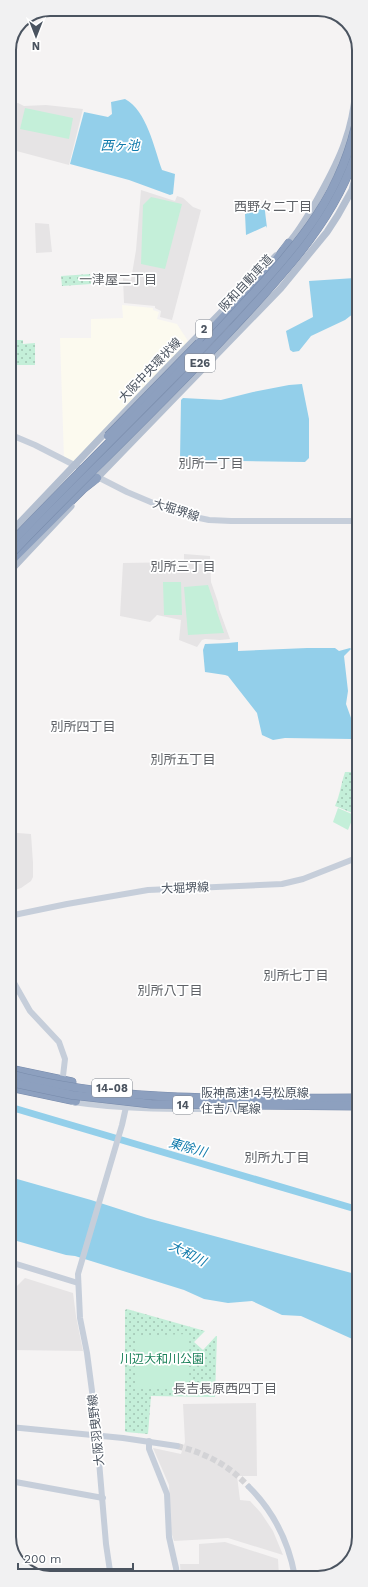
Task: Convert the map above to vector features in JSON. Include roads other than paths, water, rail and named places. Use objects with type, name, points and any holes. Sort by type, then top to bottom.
[{"type":"highway","name":"阪和自動車道","points":[[16,538],[215,335],[293,249],[319,214],[339,176],[352,140]]},
{"type":"highway","name":"阪和自動車道","points":[[16,549],[192,372],[299,255],[337,199],[347,179],[352,164]]},
{"type":"highway","points":[[74,479],[106,439],[273,264],[289,243]]},
{"type":"highway","points":[[16,556],[83,489],[98,477]]},
{"type":"highway","name":"14-08","points":[[16,1071],[152,1100]]},
{"type":"highway","name":"阪神高速14号松原線","points":[[16,1075],[74,1088],[152,1100],[208,1098],[352,1099]]},
{"type":"highway","name":"阪神高速14号松原線","points":[[16,1083],[72,1095],[152,1100],[352,1107]]},
{"type":"highway","points":[[16,1089],[52,1097],[100,1104],[152,1100]]},
{"type":"main road","name":"大阪中央環状線","points":[[16,527],[162,373],[289,243],[308,215],[338,161],[346,141],[352,112]]},
{"type":"main road","name":"2","points":[[16,565],[285,283],[327,232],[352,190]]},
{"type":"main road","name":"大堀堺線","points":[[16,437],[153,503],[190,516],[208,520],[258,522],[352,521]]},
{"type":"main road","name":"大堀堺線","points":[[16,915],[148,890],[282,884],[303,879],[352,860]]},
{"type":"main road","points":[[16,985],[30,1011],[59,1042],[65,1059],[63,1076]]},
{"type":"main road","name":"住吉八尾線","points":[[16,1071],[69,1083],[107,1089],[129,1090],[212,1100],[352,1099]]},
{"type":"main road","name":"住吉八尾線","points":[[16,1089],[72,1102],[102,1106],[152,1109],[352,1107]]},
{"type":"main road","name":"大阪羽曳野線","points":[[110,1571],[106,1544],[97,1436],[87,1353],[80,1318],[78,1274],[121,1127],[129,1090]]},
{"type":"main road","points":[[16,1264],[78,1283]]},
{"type":"main road","points":[[16,1429],[149,1441],[177,1446]]},
{"type":"main road","points":[[149,1441],[149,1448],[167,1494],[169,1536],[176,1571]]},
{"type":"main road","points":[[16,1482],[103,1498]]},
{"type":"main road","points":[[249,1487],[261,1499],[275,1520],[288,1551],[293,1571]]},
{"type":"water","name":"西ヶ池","points":[[125,99],[133,105],[144,121],[153,141],[162,170],[175,174],[173,194],[170,195],[129,180],[70,164],[84,112],[108,117],[112,114],[111,102]]},
{"type":"water","points":[[264,203],[267,228],[266,226],[246,235],[245,214]]},
{"type":"water","points":[[352,278],[352,315],[345,320],[311,336],[299,351],[293,352],[290,350],[286,331],[313,317],[309,281]]},
{"type":"water","points":[[302,384],[309,419],[309,458],[305,462],[180,460],[181,400],[183,398],[221,400],[253,392]]},
{"type":"water","points":[[238,642],[238,651],[335,648],[339,651],[350,648],[351,649],[344,656],[348,691],[346,704],[352,721],[352,738],[285,738],[273,740],[262,735],[257,713],[228,676],[205,672],[203,650],[205,644]]},
{"type":"water","name":"大和川","points":[[16,1179],[147,1218],[352,1273],[352,1339],[301,1316],[282,1315],[252,1301],[228,1303],[204,1299],[184,1290],[75,1256],[66,1255],[16,1241]]},
{"type":"waterway","name":"東除川","points":[[16,1109],[352,1208]]},
{"type":"tunnel","points":[[177,1446],[207,1456],[225,1466],[249,1487]]},
{"type":"district","name":"西野々二丁目","points":[[273,206]]},
{"type":"district","name":"一津屋二丁目","points":[[118,279]]},
{"type":"district","name":"別所一丁目","points":[[211,463]]},
{"type":"district","name":"別所三丁目","points":[[183,566]]},
{"type":"district","name":"別所四丁目","points":[[83,726]]},
{"type":"district","name":"別所五丁目","points":[[183,759]]},
{"type":"district","name":"別所七丁目","points":[[296,975]]},
{"type":"district","name":"別所八丁目","points":[[170,990]]},
{"type":"district","name":"別所九丁目","points":[[277,1157]]},
{"type":"district","name":"長吉長原西四丁目","points":[[225,1388]]},
{"type":"park label","name":"川辺大和川公園","points":[[162,1359]]}]
